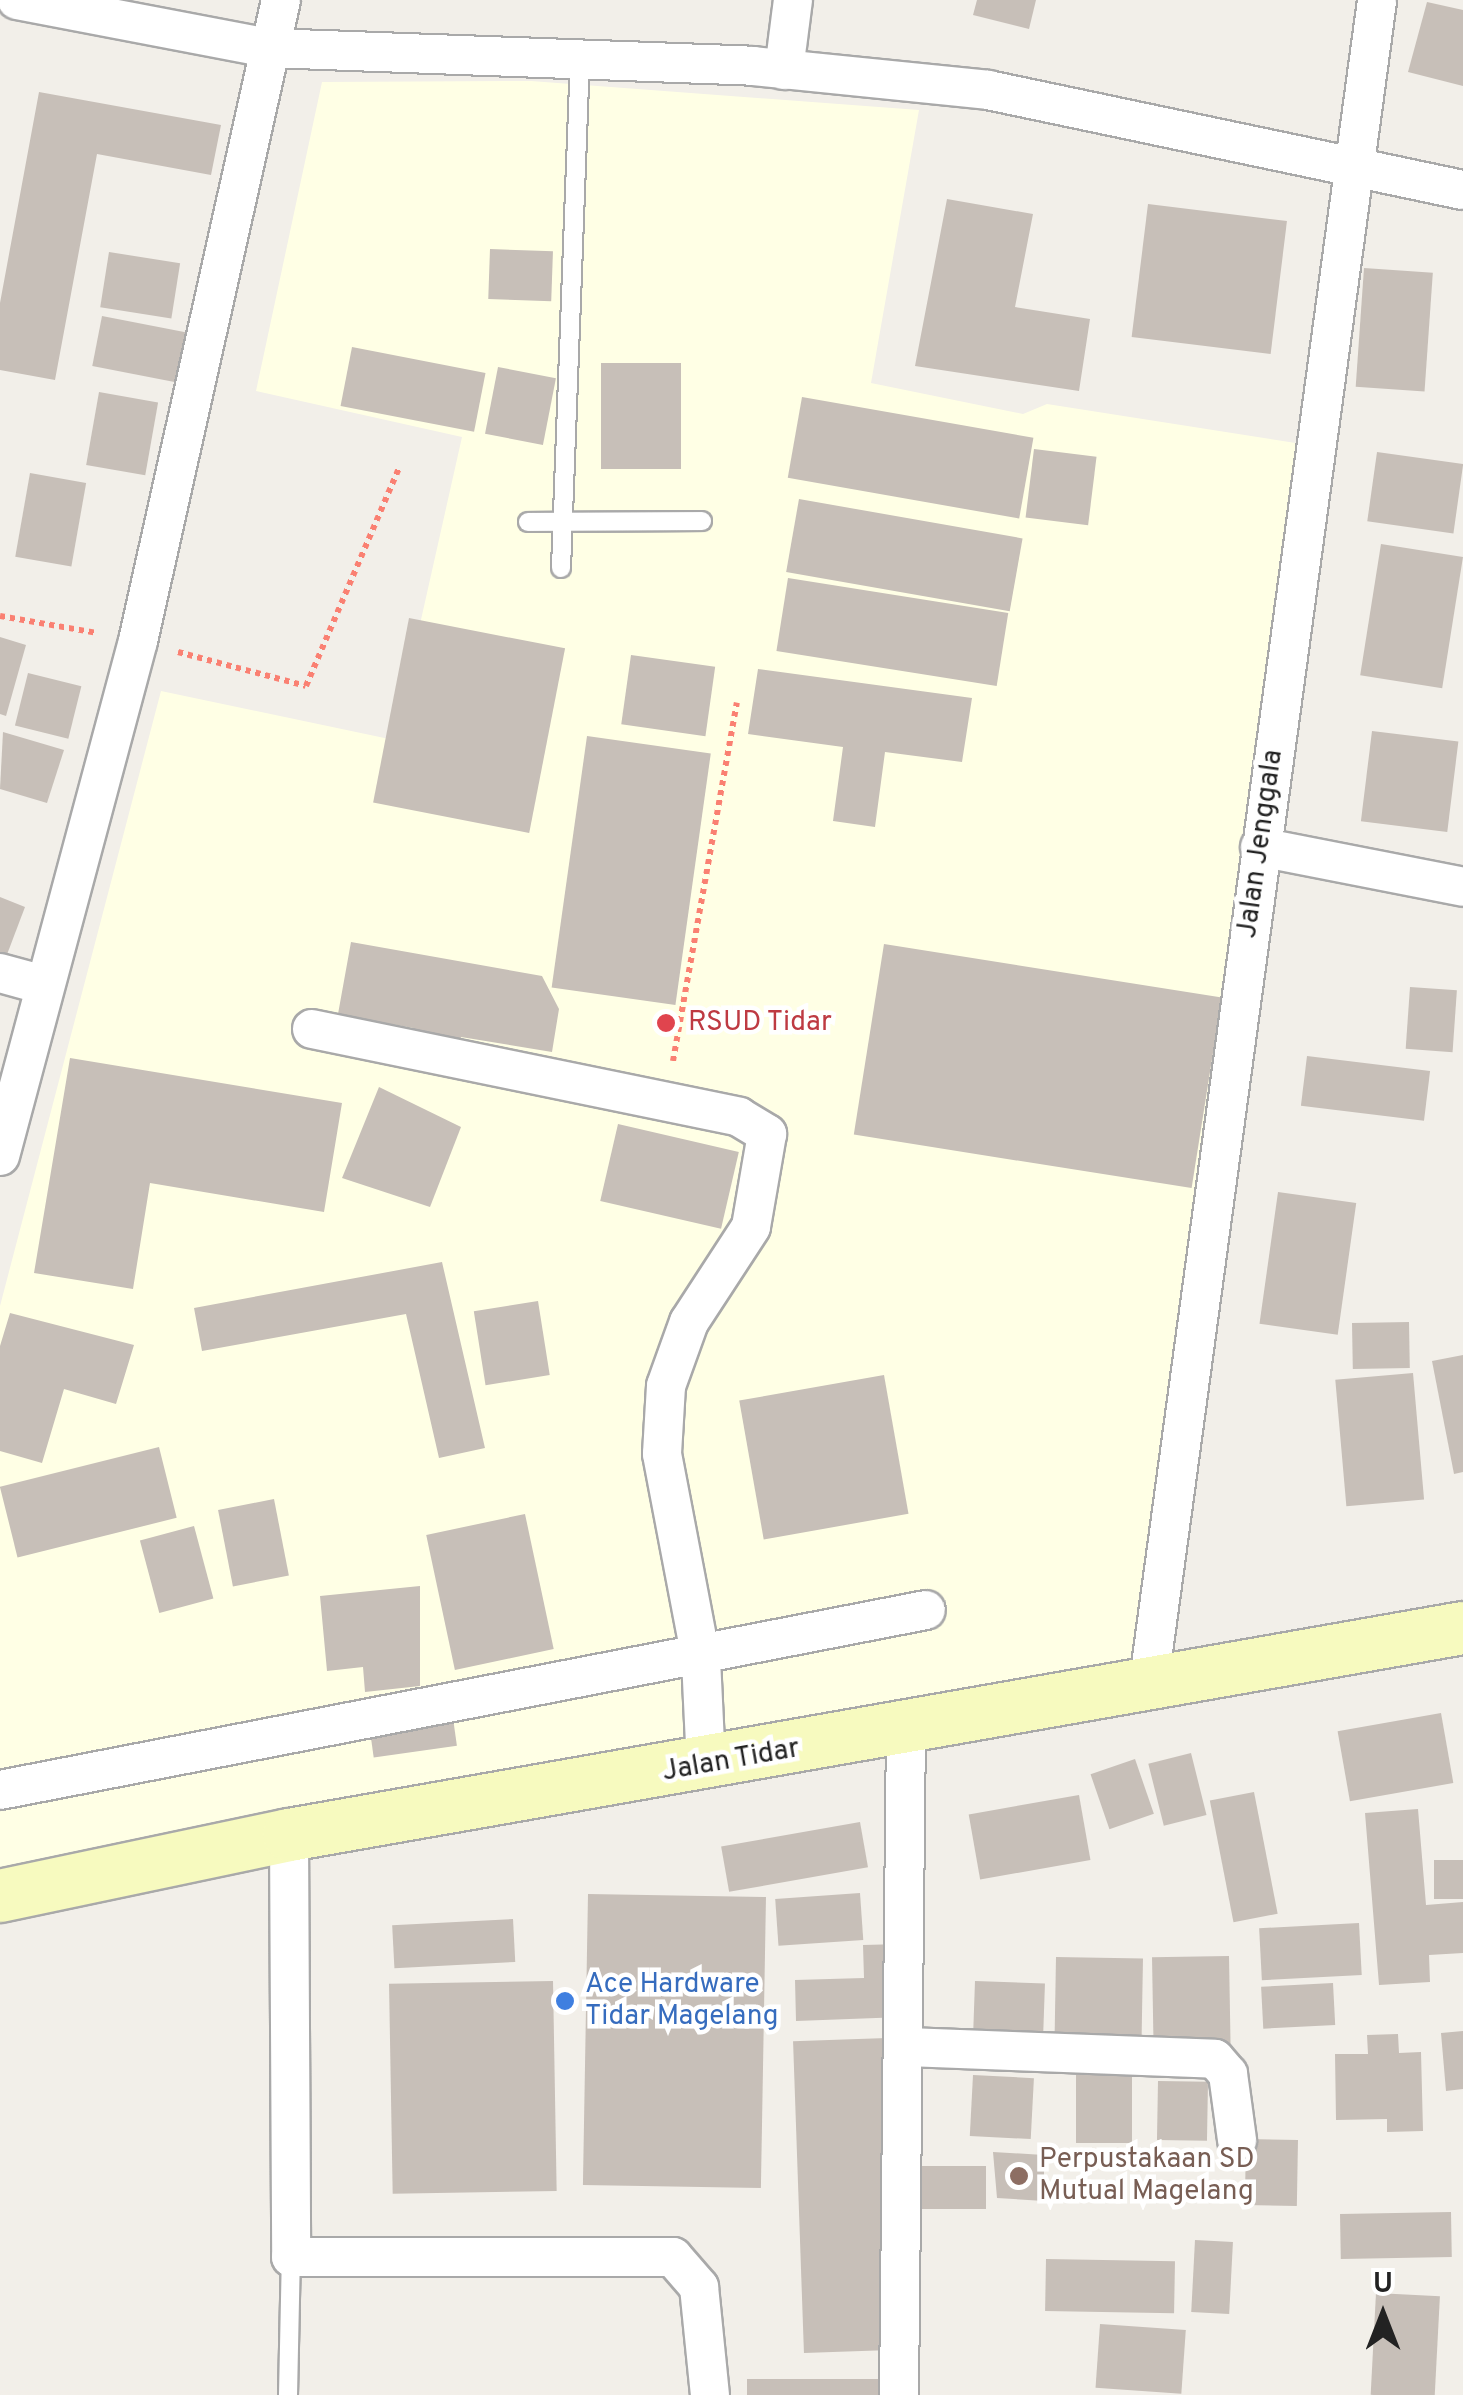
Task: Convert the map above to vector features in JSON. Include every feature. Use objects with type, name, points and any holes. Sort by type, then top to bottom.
[{"type":"main road","name":"Jalan Tidar","points":[[0,1896],[289,1835],[906,1731],[1463,1628]]},
{"type":"street","points":[[17,0],[269,48],[580,57],[784,70],[988,90],[1349,161],[1463,190]]},
{"type":"street","points":[[0,1156],[138,641],[281,0]]},
{"type":"street","points":[[784,70],[792,0]]},
{"type":"street","name":"Jalan Jenggala","points":[[1148,1688],[1349,161],[1377,0]]},
{"type":"street","points":[[1260,847],[1463,887]]},
{"type":"street","points":[[0,973],[44,985]]},
{"type":"street","points":[[312,1029],[760,1124],[770,1151],[751,1227],[689,1322],[666,1386],[662,1454],[701,1659],[706,1765]]},
{"type":"street","points":[[0,1790],[701,1659],[926,1610]]},
{"type":"street","points":[[900,2395],[907,2046],[906,1731]]},
{"type":"street","points":[[289,1835],[291,2258],[673,2257],[699,2287],[710,2395]]},
{"type":"street","points":[[907,2046],[1215,2059],[1228,2074],[1237,2140]]},
{"type":"lane","points":[[561,568],[580,57]]},
{"type":"lane","points":[[528,522],[702,522]]},
{"type":"lane","points":[[288,2395],[291,2258]]},
{"type":"path","points":[[0,616],[138,641],[306,686],[398,468]]},
{"type":"path","points":[[666,1106],[738,703]]},
{"type":"shaded area","name":"RSUD Tidar","points":[[531,81],[919,110],[871,383],[1023,414],[1047,404],[1334,449],[1170,1681],[0,1893],[0,1306],[161,691],[394,740],[462,437],[256,391],[322,82]]},
{"type":"building","points":[[977,0],[1036,0],[1029,29],[973,15]]},
{"type":"building","points":[[1427,2],[1463,10],[1463,86],[1408,72]]},
{"type":"building","points":[[39,92],[221,125],[211,175],[97,154],[55,380],[0,370],[0,303]]},
{"type":"building","points":[[947,199],[1033,214],[1015,307],[1090,319],[1079,391],[915,366]]},
{"type":"building","points":[[1148,204],[1287,221],[1271,354],[1132,337]]},
{"type":"building","points":[[490,249],[553,251],[551,301],[488,299]]},
{"type":"building","points":[[109,252],[180,263],[171,319],[100,307]]},
{"type":"building","points":[[1364,268],[1433,273],[1425,392],[1356,387]]},
{"type":"building","points":[[102,316],[185,332],[176,382],[92,366]]},
{"type":"building","points":[[352,347],[486,373],[474,432],[341,406]]},
{"type":"building","points":[[601,363],[681,363],[681,469],[601,469]]},
{"type":"building","points":[[498,367],[556,378],[543,445],[485,434]]},
{"type":"building","points":[[99,392],[158,402],[145,475],[86,465]]},
{"type":"building","points":[[802,397],[1033,438],[1019,519],[788,478]]},
{"type":"building","points":[[1034,449],[1097,457],[1088,525],[1026,517]]},
{"type":"building","points":[[1377,452],[1463,464],[1453,533],[1367,521]]},
{"type":"building","points":[[30,473],[86,483],[71,567],[15,557]]},
{"type":"building","points":[[799,499],[1023,538],[1010,611],[786,572]]},
{"type":"building","points":[[1381,544],[1463,557],[1442,688],[1360,675]]},
{"type":"building","points":[[788,578],[1008,613],[997,686],[776,651]]},
{"type":"building","points":[[409,618],[565,648],[529,833],[373,803]]},
{"type":"building","points":[[0,637],[26,645],[6,716],[0,714]]},
{"type":"building","points":[[631,655],[715,667],[705,736],[621,724]]},
{"type":"building","points":[[758,669],[972,698],[962,762],[885,752],[875,827],[833,821],[843,747],[748,734]]},
{"type":"building","points":[[28,673],[81,686],[68,739],[15,725]]},
{"type":"building","points":[[1372,731],[1458,742],[1447,832],[1361,821]]},
{"type":"building","points":[[3,732],[64,750],[47,803],[0,789]]},
{"type":"building","points":[[587,736],[711,753],[675,1005],[552,988]]},
{"type":"building","points":[[0,897],[25,907],[0,973]]},
{"type":"building","points":[[351,942],[542,976],[559,1009],[552,1052],[461,1037],[457,1055],[409,1047],[413,1028],[338,1014]]},
{"type":"building","points":[[884,944],[1222,998],[1192,1188],[854,1135]]},
{"type":"building","points":[[1410,987],[1457,990],[1453,1052],[1406,1049]]},
{"type":"building","points":[[1307,1056],[1430,1071],[1424,1121],[1301,1106]]},
{"type":"building","points":[[70,1058],[342,1103],[324,1212],[150,1183],[133,1289],[34,1273]]},
{"type":"building","points":[[379,1087],[461,1127],[430,1207],[342,1178]]},
{"type":"building","points":[[618,1124],[739,1152],[721,1229],[600,1201]]},
{"type":"building","points":[[1278,1192],[1356,1203],[1338,1335],[1259,1324]]},
{"type":"building","points":[[442,1262],[485,1448],[439,1458],[406,1314],[202,1351],[194,1308]]},
{"type":"building","points":[[538,1301],[550,1375],[486,1385],[474,1311]]},
{"type":"building","points":[[10,1313],[134,1345],[116,1404],[64,1389],[42,1463],[0,1451],[0,1346]]},
{"type":"building","points":[[1409,1322],[1410,1368],[1353,1369],[1352,1323]]},
{"type":"building","points":[[1463,1355],[1463,1472],[1454,1474],[1432,1361]]},
{"type":"building","points":[[1413,1373],[1424,1500],[1346,1506],[1335,1380]]},
{"type":"building","points":[[884,1375],[908,1514],[764,1539],[739,1401]]},
{"type":"building","points":[[159,1447],[177,1518],[18,1558],[0,1487]]},
{"type":"building","points":[[274,1499],[289,1576],[233,1586],[218,1510]]},
{"type":"building","points":[[525,1514],[554,1649],[455,1670],[426,1535]]},
{"type":"building","points":[[194,1526],[213,1598],[159,1613],[140,1540]]},
{"type":"building","points":[[420,1586],[420,1686],[365,1692],[363,1667],[327,1671],[320,1596]]},
{"type":"building","points":[[1441,1713],[1453,1783],[1350,1801],[1338,1731]]},
{"type":"building","points":[[453,1718],[457,1746],[374,1757],[370,1730]]},
{"type":"building","points":[[1191,1753],[1206,1815],[1164,1826],[1148,1764]]},
{"type":"building","points":[[1135,1759],[1154,1814],[1109,1829],[1091,1774]]},
{"type":"building","points":[[1254,1792],[1278,1914],[1233,1922],[1210,1801]]},
{"type":"building","points":[[1079,1795],[1090,1860],[980,1879],[969,1814]]},
{"type":"building","points":[[1418,1809],[1426,1905],[1463,1902],[1463,1953],[1429,1955],[1430,1982],[1379,1985],[1365,1813]]},
{"type":"building","points":[[860,1822],[868,1867],[729,1892],[721,1846]]},
{"type":"building","points":[[1434,1860],[1463,1860],[1463,1899],[1434,1899]]},
{"type":"building","points":[[860,1893],[863,1940],[778,1946],[775,1899]]},
{"type":"building","points":[[588,1894],[766,1897],[761,2188],[583,2185]]},
{"type":"building","points":[[513,1919],[515,1962],[394,1968],[392,1925]]},
{"type":"building","points":[[1359,1923],[1362,1975],[1262,1980],[1259,1928]]},
{"type":"building","points":[[901,1944],[903,2017],[796,2021],[795,1980],[864,1978],[863,1945]]},
{"type":"building","points":[[1229,1956],[1231,2048],[1154,2049],[1152,1957]]},
{"type":"building","points":[[1056,1957],[1143,1959],[1141,2046],[1054,2044]]},
{"type":"building","points":[[553,1981],[557,2191],[393,2194],[389,1984]]},
{"type":"building","points":[[975,1981],[1045,1983],[1043,2042],[973,2040]]},
{"type":"building","points":[[1333,1983],[1335,2025],[1263,2029],[1261,1987]]},
{"type":"building","points":[[1463,2031],[1463,2089],[1446,2091],[1441,2033]]},
{"type":"building","points":[[1398,2034],[1399,2053],[1421,2052],[1423,2131],[1387,2132],[1387,2119],[1336,2120],[1335,2054],[1368,2054],[1367,2035]]},
{"type":"building","points":[[887,2038],[898,2350],[804,2353],[793,2041]]},
{"type":"building","points":[[973,2075],[1034,2078],[1031,2139],[970,2136]]},
{"type":"building","points":[[1076,2075],[1132,2075],[1132,2143],[1076,2143]]},
{"type":"building","points":[[1158,2081],[1208,2082],[1207,2141],[1157,2140]]},
{"type":"building","points":[[1246,2139],[1298,2140],[1297,2206],[1245,2205]]},
{"type":"building","name":"Perpustakaan SD Mutual Magelang","points":[[993,2152],[1044,2155],[1044,2201],[997,2198]]},
{"type":"building","points":[[920,2166],[986,2166],[986,2209],[920,2209]]},
{"type":"building","points":[[1451,2212],[1452,2257],[1341,2259],[1340,2214]]},
{"type":"building","points":[[1195,2240],[1233,2242],[1229,2314],[1191,2312]]},
{"type":"building","points":[[1046,2259],[1175,2261],[1174,2313],[1045,2311]]},
{"type":"building","points":[[1376,2293],[1440,2296],[1435,2395],[1371,2395]]},
{"type":"building","points":[[1100,2324],[1186,2330],[1181,2394],[1096,2388]]},
{"type":"building","points":[[747,2379],[881,2379],[881,2395],[747,2395]]},
{"type":"place","name":"RSUD Tidar","points":[[666,1023]]},
{"type":"place","name":"Ace Hardware Tidar Magelang","points":[[565,2001]]},
{"type":"place","name":"Perpustakaan SD Mutual Magelang","points":[[1019,2176]]}]
